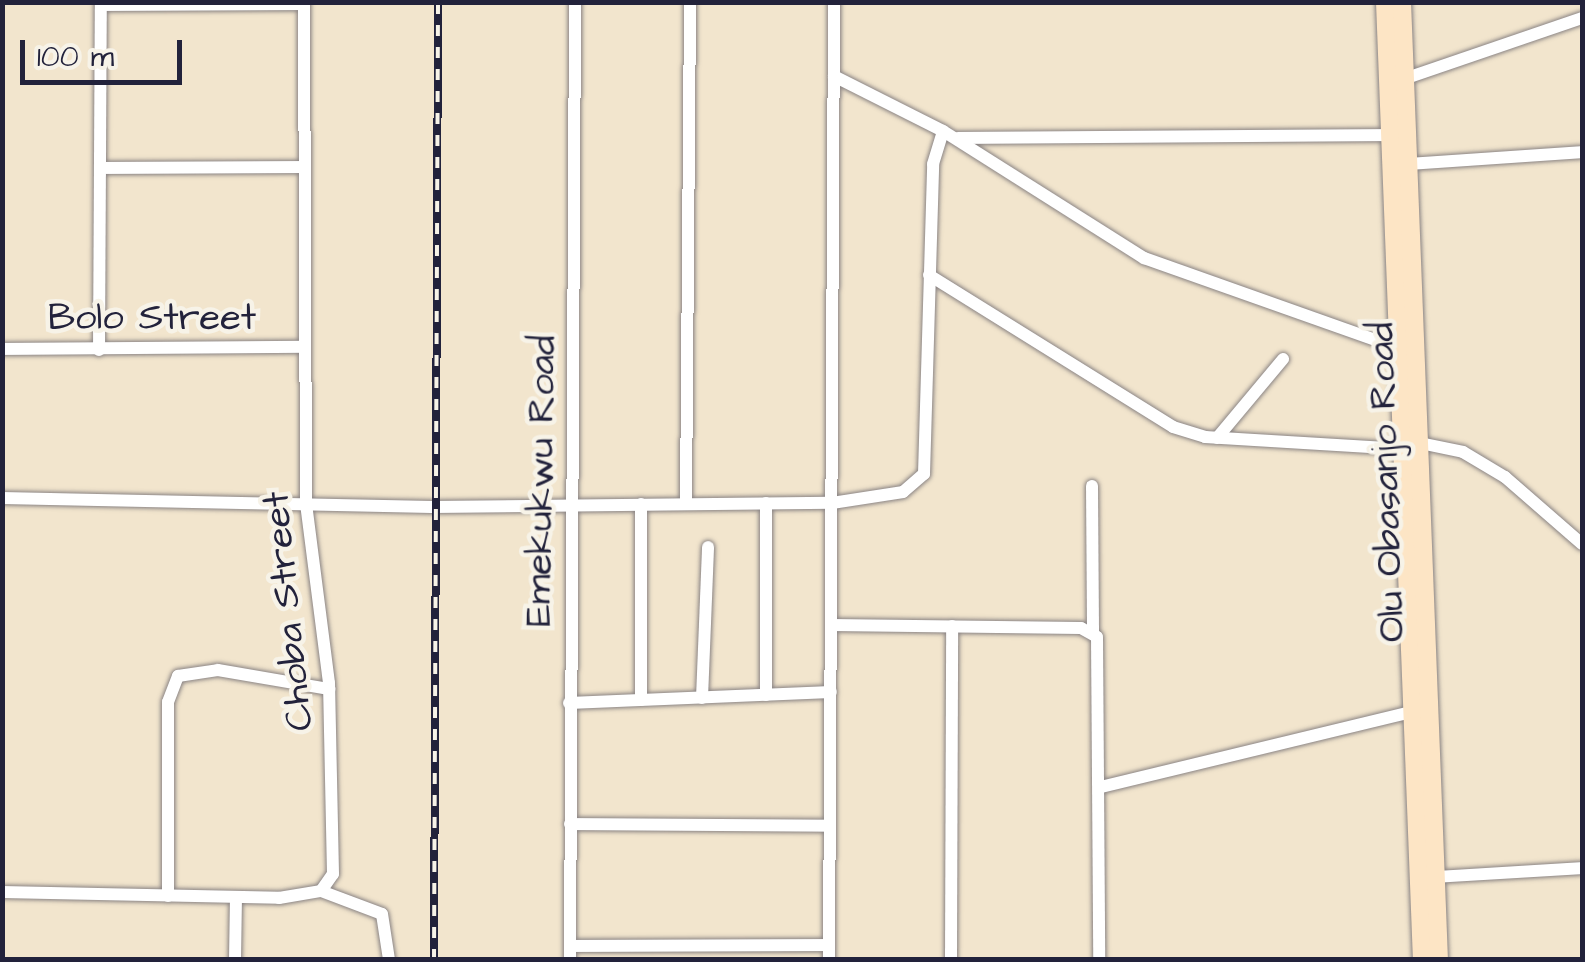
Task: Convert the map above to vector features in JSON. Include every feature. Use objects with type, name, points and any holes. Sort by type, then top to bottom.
[{"type":"main road","name":"Olu Obasanjo Road","points":[[1385,2],[1398,348],[1411,446],[1439,960]]},
{"type":"main road","name":"Olu Obasanjo Road","points":[[1402,3],[1411,446],[1411,712],[1422,960]]},
{"type":"street","name":"Emekukwu Road","points":[[570,952],[575,2]]},
{"type":"street","points":[[686,503],[690,2]]},
{"type":"street","points":[[570,952],[829,952],[834,2]]},
{"type":"street","points":[[99,350],[101,4],[304,3]]},
{"type":"street","name":"Choba Street","points":[[304,3],[302,347],[306,503],[329,689],[338,834],[321,890]]},
{"type":"street","points":[[1404,79],[1582,18]]},
{"type":"street","points":[[834,76],[949,135],[1144,258],[1398,348]]},
{"type":"street","points":[[949,135],[1118,130],[1390,134]]},
{"type":"street","points":[[2,498],[641,504],[832,502],[903,492],[923,479],[932,164],[949,135]]},
{"type":"street","points":[[1407,164],[1582,152]]},
{"type":"street","points":[[100,168],[302,167]]},
{"type":"street","points":[[929,275],[1172,427],[1217,438],[1411,446],[1491,468],[1582,544]]},
{"type":"street","name":"Bolo Street","points":[[2,349],[302,347]]},
{"type":"street","points":[[1217,438],[1283,359]]},
{"type":"street","points":[[1092,486],[1093,633],[1102,656],[1099,960]]},
{"type":"street","points":[[766,503],[766,695]]},
{"type":"street","points":[[641,504],[641,700]]},
{"type":"street","points":[[702,698],[708,547]]},
{"type":"street","points":[[831,624],[1093,633]]},
{"type":"street","points":[[950,960],[952,626]]},
{"type":"street","points":[[168,896],[168,702],[178,676],[218,670],[329,689]]},
{"type":"street","points":[[569,704],[830,692]]},
{"type":"street","points":[[1101,786],[1411,712]]},
{"type":"street","points":[[570,824],[830,826]]},
{"type":"street","points":[[1435,876],[1582,868]]},
{"type":"street","points":[[2,892],[236,898],[321,890],[382,914],[389,960]]},
{"type":"street","points":[[235,960],[236,898]]},
{"type":"railway","points":[[434,960],[438,2]]}]
